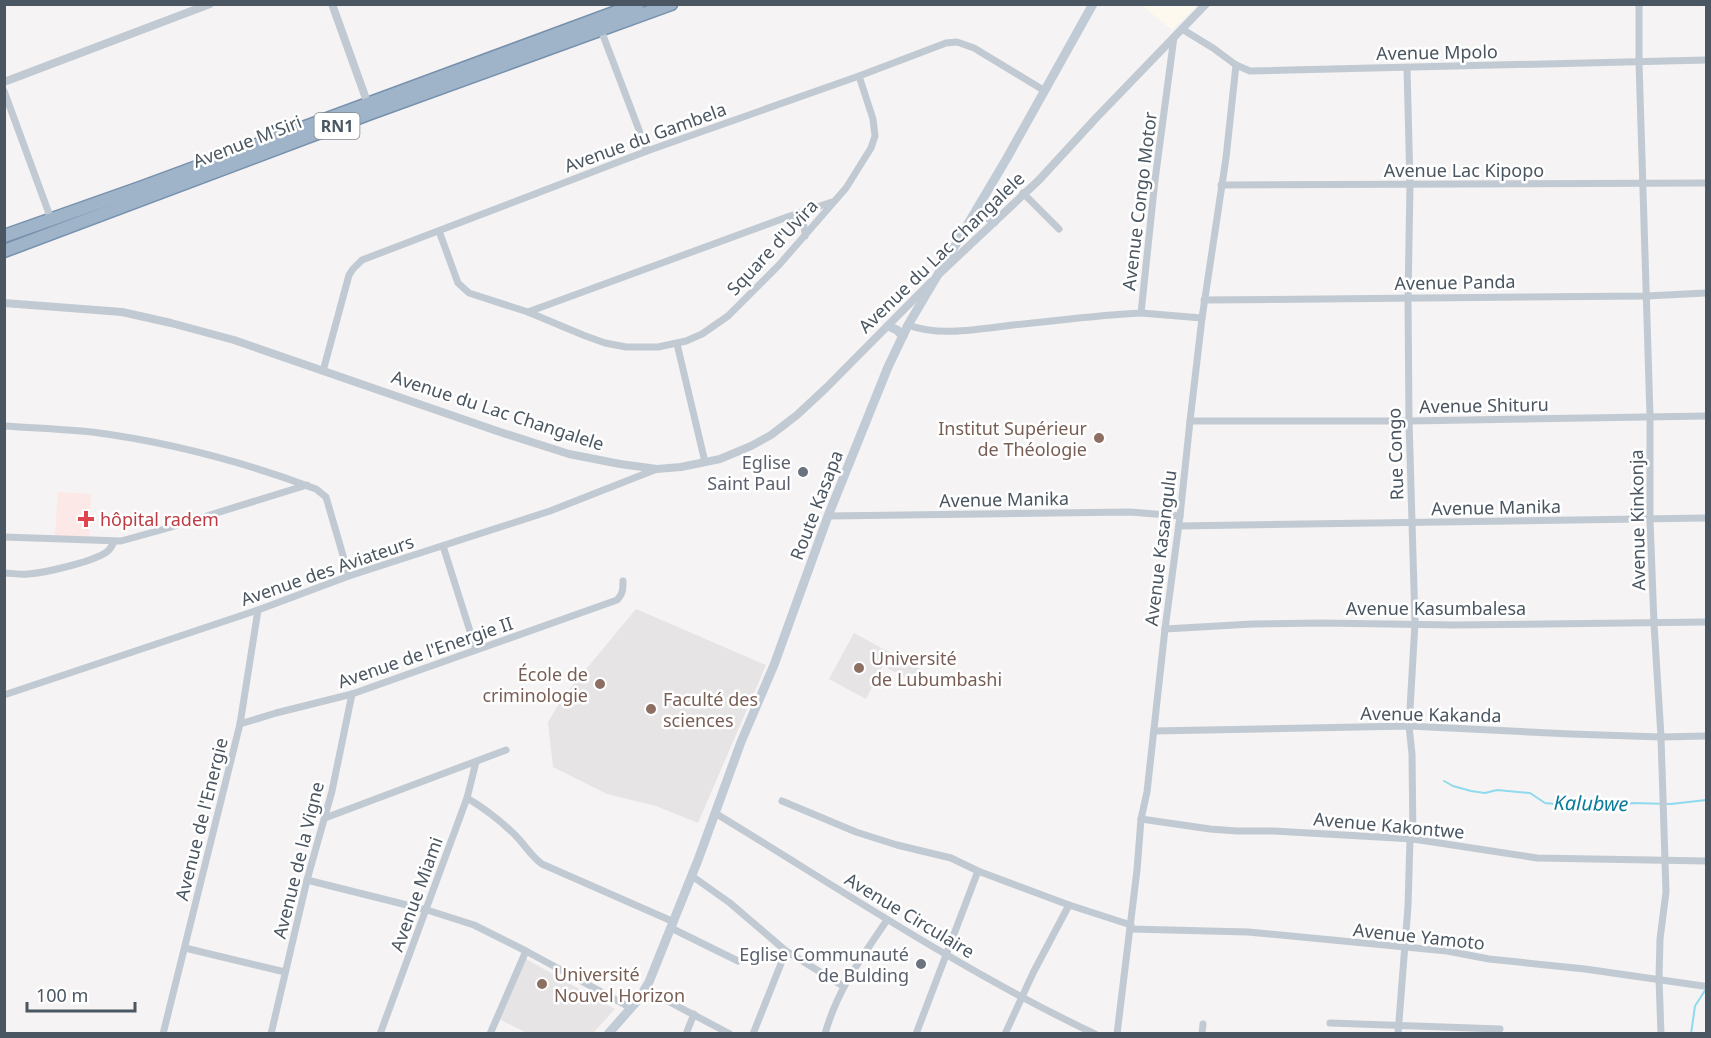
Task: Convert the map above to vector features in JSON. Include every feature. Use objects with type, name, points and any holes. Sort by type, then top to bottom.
[{"type":"highway","name":"Avenue M'Siri","points":[[4,250],[638,4]]},
{"type":"highway","name":"Avenue M'Siri","points":[[4,237],[671,4]]},
{"type":"main road","name":"Route Kasapa","points":[[608,1034],[645,989],[672,925],[741,742],[774,666],[828,516],[888,367],[908,325],[1094,4]]},
{"type":"main road","points":[[977,209],[994,222]]},
{"type":"main road","points":[[888,326],[903,336]]},
{"type":"street","points":[[4,82],[210,4]]},
{"type":"street","points":[[332,4],[370,109]]},
{"type":"street","name":"Avenue du Lac Changalele","points":[[4,303],[101,310],[149,317],[234,340],[570,454],[657,469],[705,462],[752,446],[786,424],[826,388],[1047,171],[1206,4]]},
{"type":"street","name":"Avenue Kinkonja","points":[[1639,4],[1650,416],[1650,520],[1666,892],[1660,939],[1661,1034]]},
{"type":"street","name":"Avenue Mpolo","points":[[1182,29],[1214,48],[1236,66],[1260,71],[1707,60]]},
{"type":"street","points":[[601,30],[647,151]]},
{"type":"street","name":"Avenue Congo Motor","points":[[908,325],[926,331],[982,329],[1141,314],[1155,180],[1174,37]]},
{"type":"street","name":"Avenue du Gambela","points":[[323,370],[349,275],[357,263],[439,231],[647,151],[946,43],[957,42],[974,48],[1045,91]]},
{"type":"street","name":"Avenue Kasangulu","points":[[1117,1034],[1204,300],[1226,158],[1236,66]]},
{"type":"street","name":"Rue Congo","points":[[1404,947],[1412,839],[1412,754],[1409,726],[1415,623],[1409,421],[1410,185],[1407,68]]},
{"type":"street","points":[[835,201],[846,188],[874,142],[873,119],[859,76]]},
{"type":"street","points":[[4,91],[51,219]]},
{"type":"street","name":"Avenue Lac Kipopo","points":[[1221,185],[1707,183]]},
{"type":"street","points":[[1023,193],[1059,229]]},
{"type":"street","name":"Square d'Uvira","points":[[528,312],[835,201]]},
{"type":"street","name":"Square d'Uvira","points":[[528,312],[606,343],[642,347],[677,344],[702,334],[728,316],[805,236],[835,201]]},
{"type":"street","points":[[790,216],[802,222],[805,236]]},
{"type":"street","points":[[439,231],[458,283],[464,289],[469,293],[528,312]]},
{"type":"street","name":"Avenue Panda","points":[[1204,300],[1707,294]]},
{"type":"street","points":[[1141,314],[1202,318]]},
{"type":"street","points":[[677,344],[705,462]]},
{"type":"street","name":"Avenue Shituru","points":[[1190,421],[1409,421],[1707,416]]},
{"type":"street","points":[[4,426],[91,432],[183,448],[307,485],[322,492],[326,497],[349,576]]},
{"type":"street","name":"Avenue des Aviateurs","points":[[4,695],[258,610],[349,576],[550,511],[657,469]]},
{"type":"street","points":[[4,537],[114,542],[168,528],[307,485]]},
{"type":"street","name":"Avenue Manika","points":[[828,516],[1130,512],[1180,516]]},
{"type":"street","name":"Avenue Manika","points":[[1179,526],[1707,518]]},
{"type":"street","points":[[4,573],[47,572],[76,564],[105,553],[114,542]]},
{"type":"street","points":[[443,546],[476,650]]},
{"type":"street","name":"Avenue de l'Energie II","points":[[240,724],[352,694],[617,600],[623,590],[623,581]]},
{"type":"street","name":"Avenue de l'Energie","points":[[163,1034],[240,724],[258,610]]},
{"type":"street","name":"Avenue Kasumbalesa","points":[[1165,629],[1252,624],[1415,623],[1454,625],[1707,622]]},
{"type":"street","name":"Avenue de la Vigne","points":[[271,1034],[307,880],[325,818],[352,694]]},
{"type":"street","name":"Avenue Kakanda","points":[[1154,731],[1409,726],[1661,737],[1707,736]]},
{"type":"street","points":[[325,818],[506,750]]},
{"type":"street","name":"Avenue Miami","points":[[380,1034],[467,798],[476,762]]},
{"type":"street","points":[[467,798],[478,804],[511,832],[542,864],[672,925],[738,961]]},
{"type":"street","name":"Avenue Yamoto","points":[[782,801],[856,832],[951,858],[978,871],[1130,927],[1248,933],[1448,951],[1506,961],[1703,986]]},
{"type":"street","name":"Avenue Circulaire","points":[[715,813],[887,920],[1023,997],[1095,1034]]},
{"type":"street","name":"Avenue Kakontwe","points":[[1141,819],[1210,829],[1412,839],[1537,858],[1707,861]]},
{"type":"street","points":[[916,1034],[978,871]]},
{"type":"street","points":[[692,876],[786,951],[843,986]]},
{"type":"street","points":[[307,880],[427,910],[474,925],[631,1008]]},
{"type":"street","points":[[1005,1034],[1033,973],[1069,905]]},
{"type":"street","points":[[825,1034],[829,1017],[843,986],[887,920]]},
{"type":"street","points":[[1398,1030],[1404,947]]},
{"type":"street","points":[[185,948],[285,972]]},
{"type":"street","points":[[490,1034],[526,951]]},
{"type":"street","points":[[753,1034],[786,951]]},
{"type":"street","points":[[645,989],[729,1034]]},
{"type":"street","points":[[686,1034],[694,1014]]},
{"type":"street","points":[[1330,1023],[1398,1030],[1500,1029]]},
{"type":"street","points":[[1202,1034],[1203,1024]]},
{"type":"shaded area","points":[[1197,4],[1172,30],[1141,5]]},
{"type":"shaded area","name":"hôpital radem","points":[[58,492],[91,494],[89,536],[55,536]]},
{"type":"shaded area","name":"Faculté des sciences","points":[[636,609],[766,665],[698,823],[656,806],[607,794],[553,767],[548,722],[563,697]]},
{"type":"shaded area","name":"Université de Lubumbashi","points":[[854,633],[922,670],[915,682],[883,666],[866,699],[829,679]]},
{"type":"shaded area","name":"Université Nouvel Horizon","points":[[526,959],[615,1009],[593,1033],[527,1033],[499,1019]]},
{"type":"waterway","name":"Kalubwe","points":[[1444,781],[1471,791],[1485,793],[1497,790],[1530,793],[1545,803],[1584,807],[1624,806],[1632,803],[1671,804],[1706,800]]},
{"type":"waterway","points":[[1691,1034],[1695,1006],[1706,989]]},
{"type":"place","name":"Institut Supérieur de Théologie","points":[[1099,438]]},
{"type":"place","name":"Eglise Saint Paul","points":[[803,472]]},
{"type":"place","name":"hôpital radem","points":[[86,519]]},
{"type":"place","name":"Université de Lubumbashi","points":[[859,668]]},
{"type":"place","name":"École de criminologie","points":[[600,684]]},
{"type":"place","name":"Faculté des sciences","points":[[651,709]]},
{"type":"place","name":"Eglise Communauté de Bulding","points":[[921,964]]},
{"type":"place","name":"Université Nouvel Horizon","points":[[542,984]]}]
